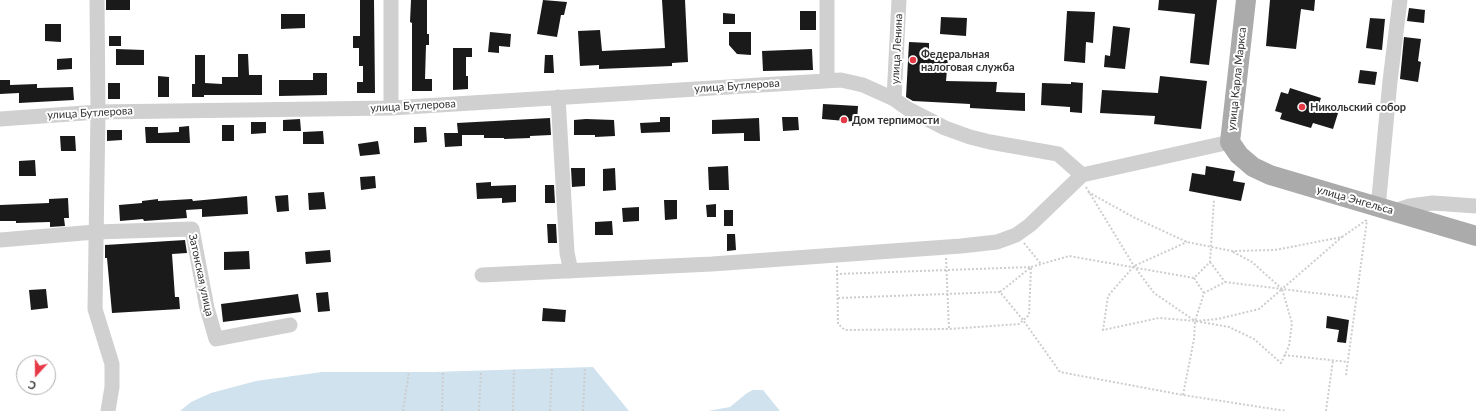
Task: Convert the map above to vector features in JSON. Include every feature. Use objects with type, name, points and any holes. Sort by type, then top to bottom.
[{"type":"main road","name":"улица Карла Маркса","points":[[1235,148],[1246,0]]},
{"type":"main road","name":"улица Энгельса","points":[[1235,148],[1253,168],[1270,175],[1476,236]]},
{"type":"street","points":[[97,0],[98,112],[95,309],[112,364],[112,387],[108,411]]},
{"type":"street","points":[[391,0],[391,108]]},
{"type":"street","points":[[826,80],[827,0]]},
{"type":"street","name":"улица Ленина","points":[[894,99],[899,0]]},
{"type":"street","points":[[1400,0],[1390,81],[1386,209],[1433,203],[1476,206]]},
{"type":"street","name":"улица Бутлерова","points":[[0,119],[98,112],[391,108],[841,80],[862,85],[894,99],[925,118],[945,128],[970,137],[1058,154],[1082,175]]},
{"type":"street","points":[[558,97],[567,253],[571,271]]},
{"type":"street","points":[[482,275],[712,264],[997,242],[1016,235],[1030,225],[1082,175],[1235,148]]},
{"type":"street","name":"Затонская улица","points":[[0,240],[96,232],[192,229],[207,308],[216,339],[290,325]]},
{"type":"path","points":[[1082,175],[1087,191],[1134,266],[1154,293],[1196,321],[1218,319],[1259,309],[1342,237],[1367,220],[1346,375]]},
{"type":"path","points":[[1087,191],[1135,218],[1187,242],[1232,251],[1275,250],[1342,237]]},
{"type":"path","points":[[1214,199],[1210,262],[1225,282]]},
{"type":"path","points":[[1016,235],[1041,264]]},
{"type":"path","points":[[1187,242],[1134,266],[1108,296],[1103,330],[1159,318],[1196,321],[1229,327],[1254,339],[1281,363],[1289,346],[1292,322],[1282,289],[1252,262],[1232,251]]},
{"type":"path","points":[[945,247],[949,329]]},
{"type":"path","points":[[837,255],[838,324],[845,330],[949,329],[1019,324],[1029,315],[1031,267]]},
{"type":"path","points":[[837,274],[1031,267],[1069,256],[1134,266],[1194,278],[1204,293]]},
{"type":"path","points":[[1194,278],[1210,262]]},
{"type":"path","points":[[838,298],[1000,292],[1031,267]]},
{"type":"path","points":[[1183,395],[1196,321],[1204,293],[1225,282],[1356,298]]},
{"type":"path","points":[[1000,292],[1023,320],[1060,372],[1183,395],[1286,411]]},
{"type":"path","points":[[1284,355],[1348,362]]},
{"type":"path","points":[[1326,411],[1333,360]]},
{"type":"path","points":[[583,411],[584,367]]},
{"type":"path","points":[[550,411],[552,368]]},
{"type":"path","points":[[513,411],[514,370]]},
{"type":"path","points":[[479,411],[481,371]]},
{"type":"path","points":[[403,411],[409,372]]},
{"type":"path","points":[[442,411],[443,372]]},
{"type":"water","points":[[593,367],[629,411],[180,411],[191,402],[211,393],[256,381],[322,372],[433,372]]},
{"type":"water","points":[[753,390],[763,390],[780,411],[708,411],[730,407]]},
{"type":"building","points":[[106,0],[130,0],[130,10],[106,10]]},
{"type":"building","points":[[360,0],[374,0],[375,93],[357,93],[357,82],[363,82],[363,66],[359,66],[359,48],[353,48],[353,36],[360,36]]},
{"type":"building","points":[[411,0],[427,0],[427,34],[429,34],[429,45],[426,45],[425,79],[432,79],[432,91],[412,91],[412,23],[410,22]]},
{"type":"building","points":[[543,0],[567,2],[564,15],[561,15],[557,37],[537,34]]},
{"type":"building","points":[[662,0],[685,0],[688,62],[672,63],[672,66],[599,69],[599,65],[580,66],[578,31],[600,30],[602,51],[665,48]]},
{"type":"building","points":[[1159,0],[1217,0],[1209,65],[1190,63],[1195,14],[1158,10]]},
{"type":"building","points":[[1270,0],[1315,0],[1314,11],[1301,9],[1296,49],[1266,46]]},
{"type":"building","points":[[1409,8],[1425,10],[1424,23],[1407,21]]},
{"type":"building","points":[[800,11],[816,11],[816,30],[800,30]]},
{"type":"building","points":[[1067,11],[1095,12],[1093,43],[1086,42],[1085,63],[1064,61]]},
{"type":"building","points":[[723,13],[735,14],[735,24],[723,24]]},
{"type":"building","points":[[281,14],[305,14],[305,28],[281,29]]},
{"type":"building","points":[[941,17],[967,18],[966,36],[940,34]]},
{"type":"building","points":[[1370,18],[1385,19],[1382,50],[1366,48]]},
{"type":"building","points":[[45,24],[61,24],[61,42],[45,41]]},
{"type":"building","points":[[1113,26],[1130,28],[1125,69],[1104,67],[1105,55],[1110,56]]},
{"type":"building","points":[[490,32],[511,34],[510,47],[499,46],[499,53],[488,52]]},
{"type":"building","points":[[729,32],[751,32],[751,55],[737,54],[729,45]]},
{"type":"building","points":[[109,36],[121,36],[121,46],[109,46]]},
{"type":"building","points":[[1404,37],[1421,39],[1418,61],[1421,62],[1418,82],[1400,79]]},
{"type":"building","points":[[909,42],[929,43],[929,57],[948,58],[946,81],[997,82],[996,92],[1025,93],[1025,111],[970,108],[970,104],[913,101],[906,97]]},
{"type":"building","points":[[453,48],[472,48],[472,57],[466,57],[468,89],[453,90]]},
{"type":"building","points":[[116,49],[144,50],[144,65],[116,65]]},
{"type":"building","points":[[812,49],[813,70],[763,71],[762,51]]},
{"type":"building","points":[[238,54],[248,54],[249,75],[262,75],[262,95],[204,95],[204,97],[192,97],[192,84],[195,84],[195,55],[205,55],[205,83],[222,84],[222,77],[238,77]]},
{"type":"building","points":[[545,55],[553,55],[554,73],[544,73]]},
{"type":"building","points":[[72,58],[72,69],[57,70],[57,59]]},
{"type":"building","points":[[1360,70],[1377,72],[1375,85],[1358,83]]},
{"type":"building","points":[[313,73],[327,73],[327,95],[279,96],[279,80],[313,80]]},
{"type":"building","points":[[158,76],[169,77],[169,97],[158,97]]},
{"type":"building","points":[[1160,76],[1207,81],[1201,129],[1154,124],[1155,116],[1100,113],[1102,90],[1158,93]]},
{"type":"building","points":[[0,80],[10,80],[10,85],[37,84],[37,88],[73,87],[74,100],[19,103],[19,93],[0,94]]},
{"type":"building","points":[[1071,82],[1083,83],[1082,113],[1070,112],[1070,107],[1041,105],[1042,83],[1071,84]]},
{"type":"building","points":[[108,83],[120,83],[120,99],[108,99]]},
{"type":"building","name":"Никольский собор","points":[[1290,88],[1321,98],[1319,104],[1339,110],[1333,129],[1313,123],[1311,128],[1280,119],[1282,113],[1275,111],[1281,92],[1288,94]]},
{"type":"building","points":[[823,104],[858,106],[857,122],[822,119]]},
{"type":"building","points":[[660,117],[670,117],[670,132],[641,133],[640,123],[660,122]]},
{"type":"building","points":[[782,117],[798,117],[799,130],[783,131]]},
{"type":"building","points":[[550,118],[551,135],[530,136],[530,138],[504,139],[484,138],[484,135],[462,135],[462,146],[445,147],[444,133],[458,133],[457,123]]},
{"type":"building","points":[[759,118],[760,141],[744,141],[744,133],[712,134],[712,120]]},
{"type":"building","points":[[300,119],[301,131],[283,131],[283,120]]},
{"type":"building","points":[[574,120],[614,120],[615,136],[595,137],[595,135],[574,135]]},
{"type":"building","points":[[251,122],[266,122],[266,133],[251,134]]},
{"type":"building","points":[[222,125],[234,125],[234,141],[222,141]]},
{"type":"building","points":[[189,126],[190,143],[146,143],[145,127],[158,127],[158,133],[179,132],[179,127]]},
{"type":"building","points":[[414,127],[426,127],[427,142],[414,143]]},
{"type":"building","points":[[107,130],[122,130],[122,140],[107,141]]},
{"type":"building","points":[[323,131],[324,144],[303,144],[303,132]]},
{"type":"building","points":[[60,136],[75,136],[76,151],[61,151]]},
{"type":"building","points":[[378,141],[380,154],[360,156],[358,144]]},
{"type":"building","points":[[35,160],[36,176],[19,176],[19,161]]},
{"type":"building","points":[[728,166],[729,190],[709,190],[708,167]]},
{"type":"building","points":[[1206,166],[1235,171],[1233,181],[1245,183],[1241,201],[1189,191],[1192,173],[1205,175]]},
{"type":"building","points":[[571,168],[585,168],[585,186],[572,187]]},
{"type":"building","points":[[615,168],[616,190],[603,191],[603,169]]},
{"type":"building","points":[[375,176],[376,188],[361,190],[360,177]]},
{"type":"building","points":[[491,182],[491,186],[516,185],[516,202],[502,203],[502,198],[477,199],[476,183]]},
{"type":"building","points":[[545,185],[554,185],[555,203],[545,203]]},
{"type":"building","points":[[324,192],[326,209],[309,210],[308,193]]},
{"type":"building","points":[[288,195],[289,211],[277,212],[275,196]]},
{"type":"building","points":[[247,196],[248,214],[202,217],[202,209],[186,210],[187,218],[120,221],[119,205],[142,203],[142,201],[158,199],[158,201],[192,199],[193,201]]},
{"type":"building","points":[[68,198],[69,218],[64,218],[65,226],[50,227],[50,222],[16,223],[16,221],[0,221],[0,205],[49,203],[49,199]]},
{"type":"building","points":[[664,200],[677,200],[677,219],[665,220]]},
{"type":"building","points":[[716,204],[716,217],[707,217],[706,205]]},
{"type":"building","points":[[639,207],[639,221],[623,222],[622,208]]},
{"type":"building","points":[[724,210],[733,210],[733,226],[724,226]]},
{"type":"building","points":[[612,221],[613,235],[595,235],[595,222]]},
{"type":"building","points":[[547,224],[556,224],[557,243],[548,243]]},
{"type":"building","points":[[727,234],[735,234],[736,250],[727,251]]},
{"type":"building","points":[[185,240],[187,253],[172,254],[175,297],[179,297],[180,309],[112,313],[107,258],[105,258],[105,245]]},
{"type":"building","points":[[330,250],[331,262],[306,264],[305,252]]},
{"type":"building","points":[[249,251],[250,269],[224,270],[224,252]]},
{"type":"building","points":[[46,289],[48,308],[31,310],[29,290]]},
{"type":"building","points":[[328,292],[330,311],[318,312],[316,293]]},
{"type":"building","points":[[298,294],[301,312],[223,322],[221,304]]},
{"type":"building","points":[[543,308],[566,310],[565,322],[542,321]]},
{"type":"building","points":[[1327,316],[1349,320],[1346,343],[1337,342],[1339,330],[1326,328]]},
{"type":"place","name":"Федеральная налоговая служба","points":[[913,60]]},
{"type":"place","name":"Никольский собор","points":[[1302,107]]},
{"type":"place","name":"Дом терпимости","points":[[844,120]]}]
